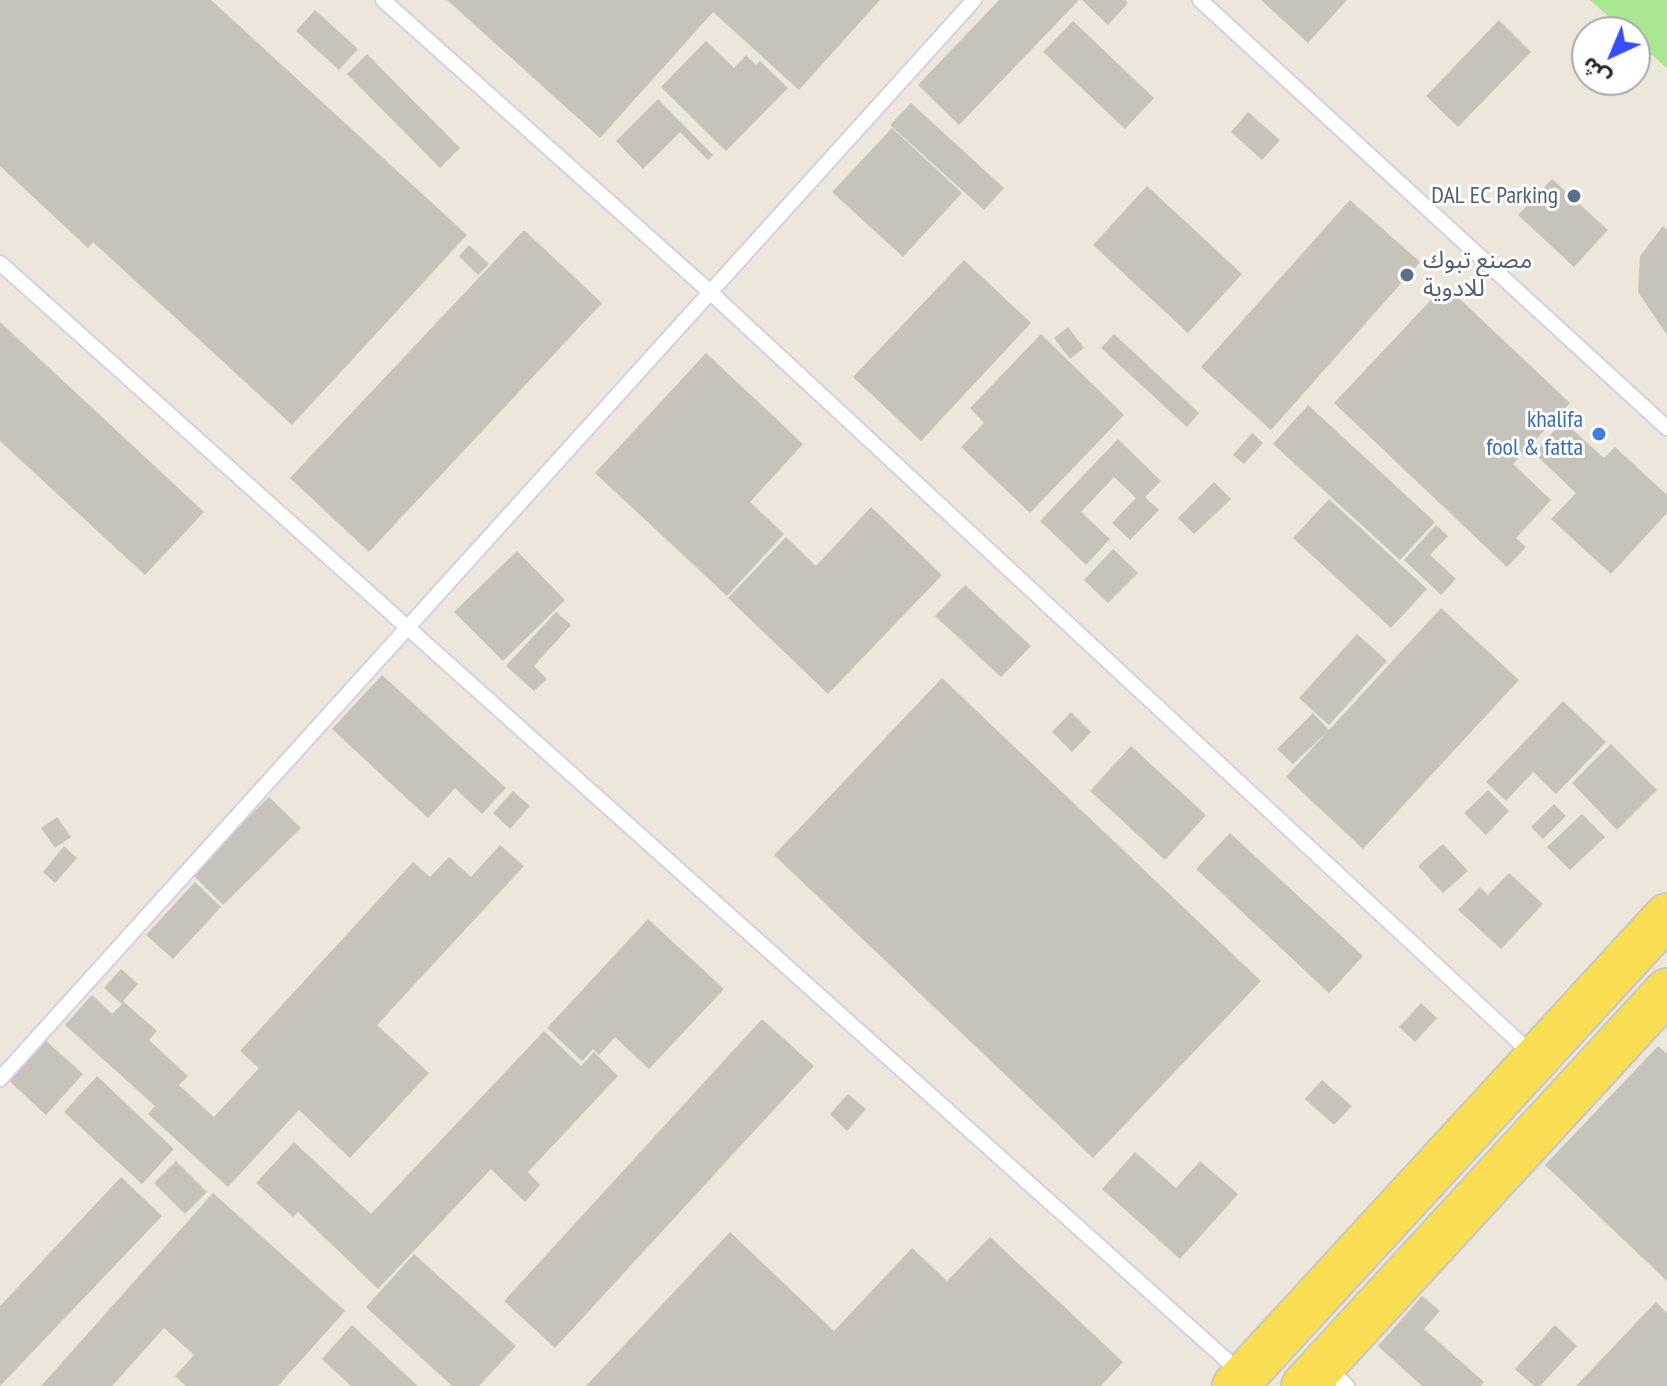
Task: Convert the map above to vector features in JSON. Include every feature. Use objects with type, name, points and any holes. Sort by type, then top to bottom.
[{"type":"main road","points":[[1239,1381],[1667,916]]},
{"type":"main road","points":[[1325,1379],[1667,991]]},
{"type":"lane","points":[[383,0],[710,292],[1537,1059]]},
{"type":"lane","points":[[0,1079],[974,0]]},
{"type":"lane","points":[[1200,0],[1667,428]]},
{"type":"lane","points":[[0,263],[408,627],[1239,1381]]},
{"type":"green space","points":[[1590,0],[1667,0],[1667,68],[1651,54],[1651,16],[1608,16]]},
{"type":"building","points":[[0,0],[211,0],[467,235],[292,425],[93,242],[88,248],[0,166]]},
{"type":"building","points":[[447,0],[880,0],[799,90],[713,12],[600,138]]},
{"type":"building","points":[[999,0],[1079,0],[959,125],[918,85]]},
{"type":"building","points":[[1082,0],[1125,0],[1128,3],[1108,25]]},
{"type":"building","points":[[1261,0],[1347,0],[1308,43]]},
{"type":"building","points":[[315,10],[358,49],[339,70],[296,31]]},
{"type":"building","points":[[1499,20],[1531,52],[1458,127],[1426,96]]},
{"type":"building","points":[[1073,21],[1154,98],[1125,129],[1043,52]]},
{"type":"building","points":[[706,41],[734,68],[746,55],[756,65],[760,61],[788,88],[726,151],[661,87]]},
{"type":"building","points":[[367,54],[460,148],[440,168],[347,74]]},
{"type":"building","points":[[658,99],[713,155],[708,160],[680,132],[643,169],[616,141]]},
{"type":"building","points":[[911,103],[1004,188],[984,210],[890,125]]},
{"type":"building","points":[[1248,112],[1280,140],[1262,160],[1231,132]]},
{"type":"building","points":[[892,128],[962,193],[903,257],[832,192]]},
{"type":"building","points":[[1552,179],[1608,230],[1574,267],[1518,215]]},
{"type":"building","points":[[1147,186],[1242,274],[1188,333],[1093,245]]},
{"type":"building","points":[[1350,200],[1420,262],[1271,430],[1201,367]]},
{"type":"building","points":[[1663,226],[1667,230],[1667,335],[1638,292],[1640,256]]},
{"type":"building","points":[[524,230],[602,303],[369,552],[290,478]]},
{"type":"building","points":[[469,245],[489,264],[478,275],[459,256]]},
{"type":"building","points":[[964,260],[1031,323],[921,441],[853,377]]},
{"type":"building","points":[[1445,285],[1570,403],[1513,464],[1551,500],[1516,538],[1526,547],[1507,567],[1334,403]]},
{"type":"building","points":[[0,322],[204,512],[145,575],[0,441]]},
{"type":"building","points":[[1068,327],[1084,348],[1070,359],[1054,338]]},
{"type":"building","points":[[1041,334],[1124,415],[1030,513],[961,447],[984,423],[970,408]]},
{"type":"building","points":[[1114,334],[1199,413],[1187,427],[1101,348]]},
{"type":"building","points":[[706,353],[803,444],[750,502],[784,534],[727,596],[595,473]]},
{"type":"building","points":[[1308,405],[1435,522],[1400,560],[1273,444]]},
{"type":"building","points":[[1563,421],[1604,458],[1615,447],[1667,495],[1667,513],[1611,574],[1551,519],[1576,493],[1534,453]]},
{"type":"building","points":[[1252,433],[1263,443],[1244,464],[1233,455]]},
{"type":"building","points":[[1118,439],[1161,481],[1145,497],[1159,510],[1130,540],[1112,523],[1136,498],[1114,477],[1081,512],[1110,539],[1086,565],[1040,521]]},
{"type":"building","points":[[1214,482],[1231,499],[1194,534],[1178,518]]},
{"type":"building","points":[[1329,499],[1427,589],[1391,628],[1293,538]]},
{"type":"building","points":[[871,507],[942,575],[828,694],[728,598],[786,537],[816,566]]},
{"type":"building","points":[[1436,525],[1448,536],[1430,555],[1456,579],[1441,595],[1404,560]]},
{"type":"building","points":[[1113,549],[1138,573],[1108,603],[1084,580]]},
{"type":"building","points":[[517,551],[565,600],[503,661],[454,612]]},
{"type":"building","points":[[965,585],[1031,646],[1001,677],[935,616]]},
{"type":"building","points":[[1441,608],[1519,680],[1363,849],[1286,777],[1327,732],[1293,764],[1277,749],[1313,713],[1329,730]]},
{"type":"building","points":[[556,612],[571,625],[534,666],[547,679],[534,691],[506,666]]},
{"type":"building","points":[[1357,634],[1387,661],[1329,725],[1299,698]]},
{"type":"building","points":[[382,675],[506,788],[482,814],[455,788],[428,818],[332,729]]},
{"type":"building","points":[[942,678],[1261,981],[1093,1158],[774,855]]},
{"type":"building","points":[[1563,701],[1606,742],[1556,794],[1533,772],[1506,801],[1486,782]]},
{"type":"building","points":[[1071,712],[1091,732],[1072,752],[1052,732]]},
{"type":"building","points":[[1611,744],[1657,790],[1617,830],[1572,783]]},
{"type":"building","points":[[1131,746],[1206,815],[1165,860],[1090,791]]},
{"type":"building","points":[[1488,790],[1509,811],[1486,835],[1464,813]]},
{"type":"building","points":[[513,791],[530,806],[510,829],[493,813]]},
{"type":"building","points":[[269,797],[301,828],[223,905],[191,873]]},
{"type":"building","points":[[1554,804],[1566,816],[1543,839],[1531,827]]},
{"type":"building","points":[[1582,814],[1605,837],[1570,870],[1547,847]]},
{"type":"building","points":[[57,817],[71,837],[55,848],[41,828]]},
{"type":"building","points":[[1230,833],[1363,956],[1329,993],[1196,869]]},
{"type":"building","points":[[1443,844],[1468,871],[1443,893],[1418,866]]},
{"type":"building","points":[[500,845],[524,866],[377,1025],[429,1073],[350,1158],[299,1110],[228,1187],[148,1114],[155,1106],[65,1025],[92,995],[112,1014],[122,1004],[104,988],[121,969],[138,984],[123,1001],[157,1031],[149,1040],[188,1076],[179,1085],[214,1117],[259,1068],[240,1051],[413,862],[430,877],[449,857],[471,877]]},
{"type":"building","points":[[64,846],[77,858],[55,883],[43,872]]},
{"type":"building","points":[[1509,873],[1543,904],[1501,949],[1458,910],[1480,887],[1488,895]]},
{"type":"building","points":[[195,882],[221,907],[173,959],[146,935]]},
{"type":"building","points":[[648,919],[724,989],[649,1069],[615,1037],[599,1055],[593,1049],[582,1061],[547,1028]]},
{"type":"building","points":[[1421,1003],[1437,1018],[1415,1042],[1399,1027]]},
{"type":"building","points":[[762,1019],[814,1066],[555,1348],[504,1301]]},
{"type":"building","points":[[544,1031],[581,1066],[594,1052],[618,1076],[528,1172],[540,1185],[525,1202],[491,1169],[378,1289],[298,1212],[293,1217],[256,1183],[294,1142],[371,1214]]},
{"type":"building","points":[[43,1038],[83,1074],[46,1115],[6,1078]]},
{"type":"building","points":[[1658,1046],[1667,1054],[1667,1281],[1545,1165]]},
{"type":"building","points":[[97,1076],[174,1149],[142,1184],[64,1112]]},
{"type":"building","points":[[1322,1080],[1352,1106],[1334,1125],[1305,1099]]},
{"type":"building","points":[[848,1094],[866,1109],[847,1131],[830,1114]]},
{"type":"building","points":[[1135,1152],[1176,1188],[1200,1161],[1238,1194],[1180,1259],[1102,1189]]},
{"type":"building","points":[[176,1161],[207,1192],[185,1214],[154,1183]]},
{"type":"building","points":[[121,1177],[162,1216],[0,1386],[0,1306]]},
{"type":"building","points":[[213,1193],[345,1311],[278,1386],[186,1386],[175,1376],[194,1355],[164,1328],[112,1386],[41,1386]]},
{"type":"building","points":[[730,1232],[834,1331],[912,1248],[947,1281],[990,1237],[1123,1362],[1101,1386],[586,1386]]},
{"type":"building","points":[[414,1254],[516,1346],[479,1386],[452,1386],[366,1307]]},
{"type":"building","points":[[1422,1296],[1440,1311],[1424,1329],[1484,1382],[1481,1386],[1422,1386],[1378,1346]]},
{"type":"building","points":[[1656,1302],[1667,1313],[1667,1386],[1576,1386]]},
{"type":"building","points":[[352,1325],[418,1386],[351,1386],[322,1359]]},
{"type":"building","points":[[1555,1325],[1577,1346],[1540,1386],[1534,1386],[1515,1369]]},
{"type":"place","name":"DAL EC Parking","points":[[1574,196]]},
{"type":"place","name":"مصنع تبوك للادوية","points":[[1407,275]]},
{"type":"place","name":"khalifa fool & fatta","points":[[1599,434]]}]
